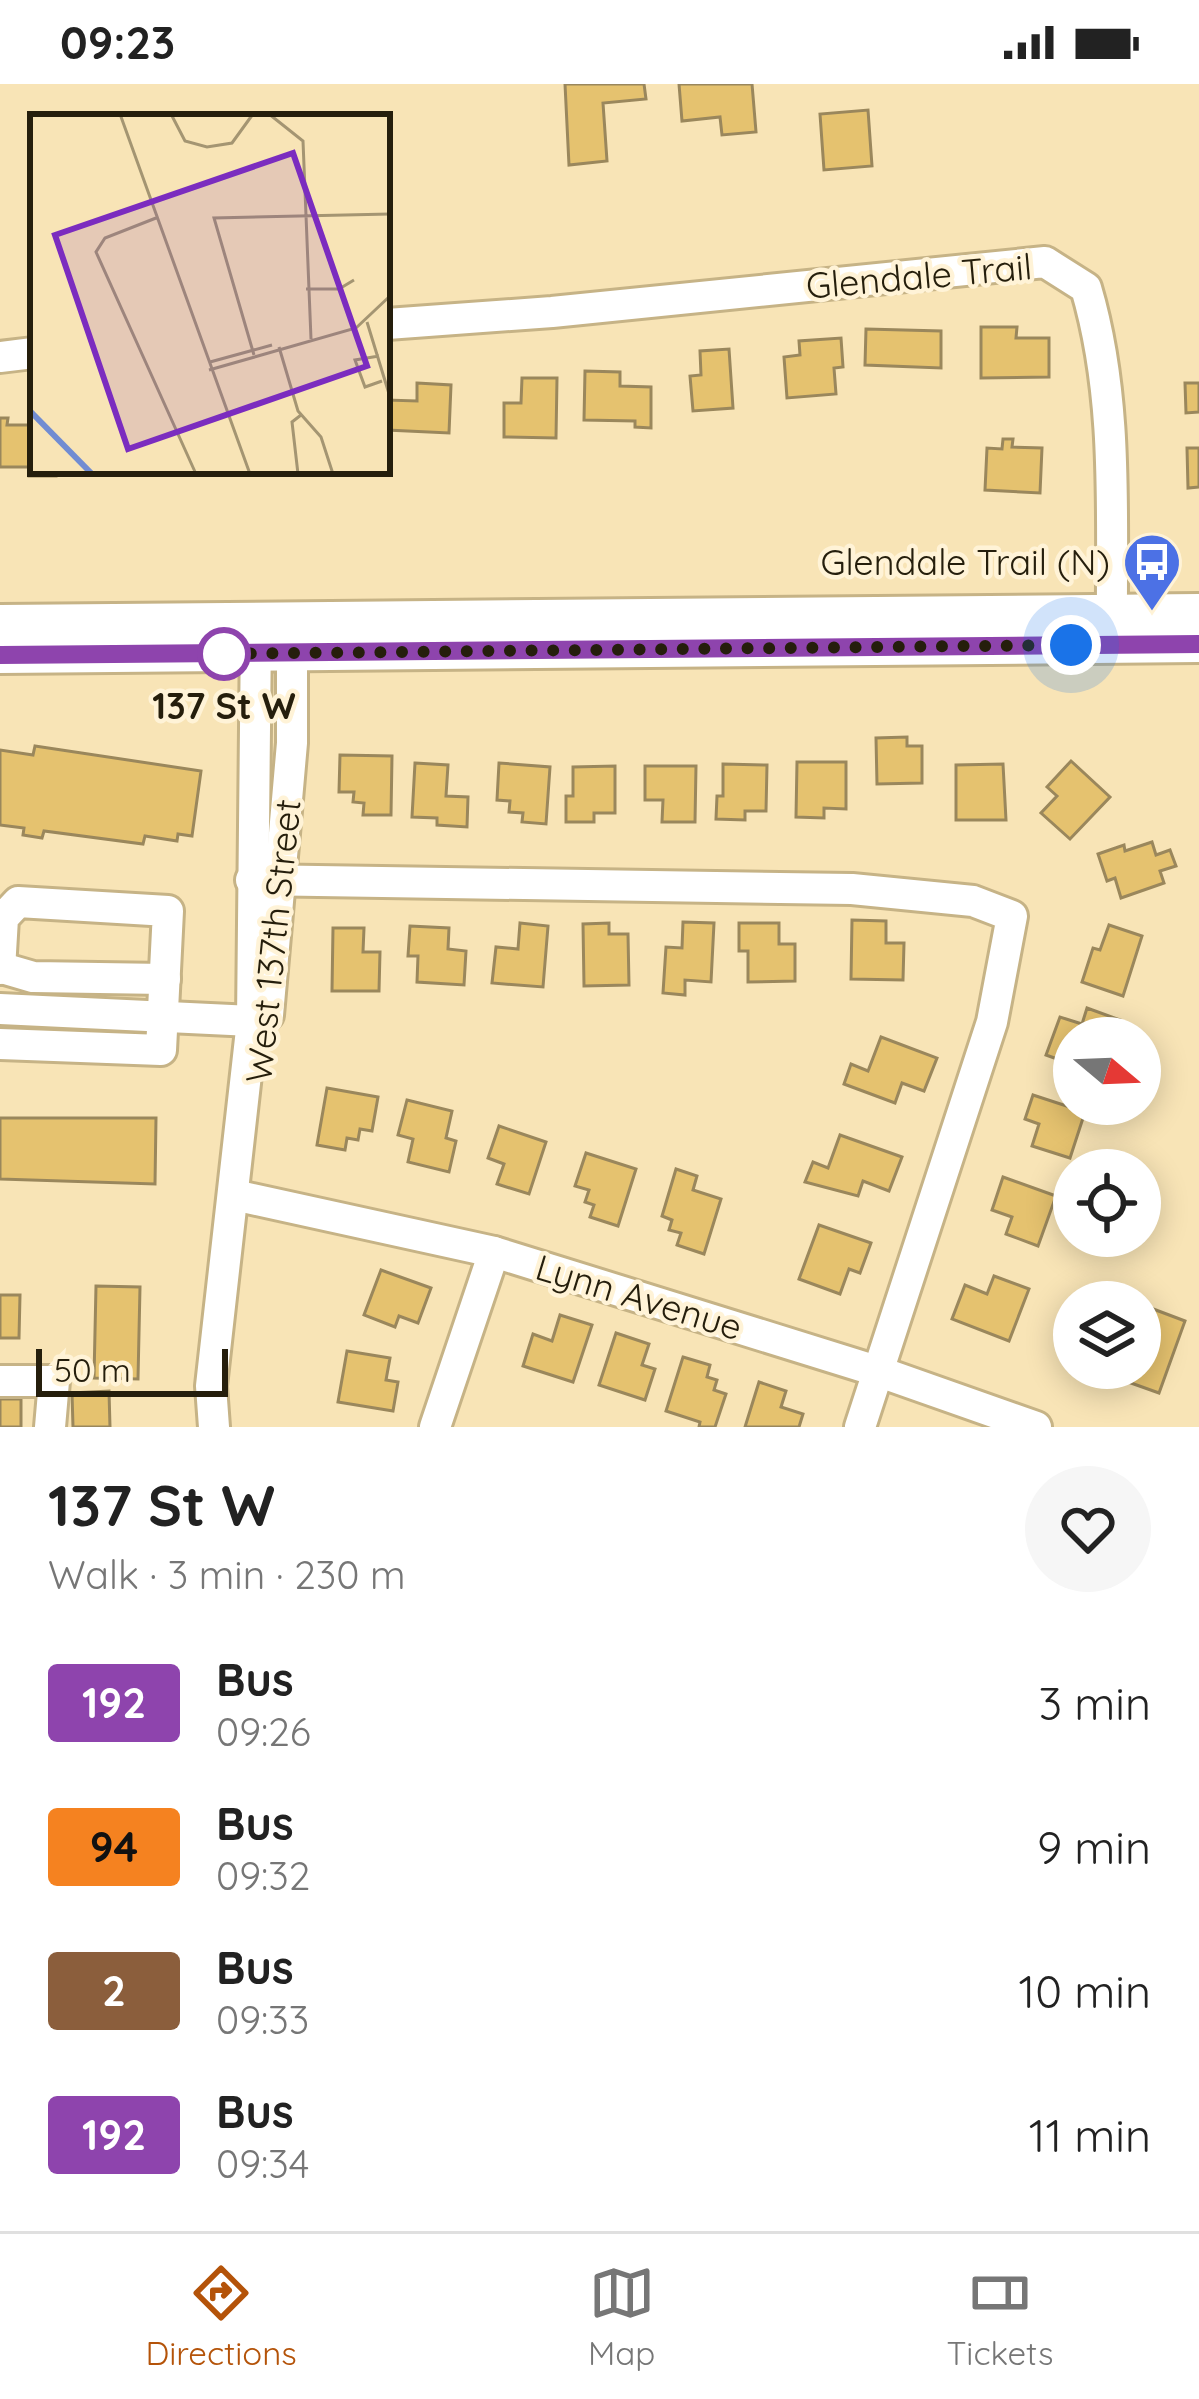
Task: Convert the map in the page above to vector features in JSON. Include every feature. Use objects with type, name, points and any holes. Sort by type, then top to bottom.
[{"type":"main road","points":[[0,655],[274,638],[1112,628],[1199,612]]},
{"type":"main road","points":[[0,623],[274,638]]},
{"type":"main road","points":[[1112,628],[1199,644]]},
{"type":"street","name":"Glendale Trail","points":[[390,324],[1045,262],[1086,288],[1099,330],[1107,394],[1112,628]]},
{"type":"street","points":[[0,357],[30,353]]},
{"type":"street","name":"West 137th Street","points":[[237,1196],[262,880],[274,638]]},
{"type":"street","points":[[262,880],[852,889],[974,901],[1012,916],[992,1022],[860,1427]]},
{"type":"street","name":"West 137th Street","points":[[214,1427],[212,1385],[226,1257],[256,1110],[262,880]]},
{"type":"street","points":[[0,1044],[161,1050],[164,1017],[167,911],[18,902],[3,917],[1,969],[34,976],[165,980]]},
{"type":"street","points":[[0,1010],[252,1021]]},
{"type":"street","name":"Lynn Avenue","points":[[237,1196],[494,1252],[880,1372],[1036,1427]]},
{"type":"street","points":[[435,1427],[494,1252]]},
{"type":"street","points":[[0,1381],[54,1382],[50,1427]]},
{"type":"building","points":[[565,84],[644,84],[646,99],[603,103],[607,161],[569,165]]},
{"type":"building","points":[[679,84],[752,84],[756,132],[722,135],[720,117],[682,121]]},
{"type":"building","points":[[868,110],[872,166],[824,170],[820,114]]},
{"type":"building","points":[[981,327],[1017,327],[1016,338],[1049,338],[1049,377],[981,378]]},
{"type":"building","points":[[866,329],[941,331],[941,368],[865,365]]},
{"type":"building","points":[[841,338],[843,367],[834,368],[836,394],[787,398],[784,357],[800,355],[799,341]]},
{"type":"building","points":[[729,349],[733,408],[693,411],[690,376],[701,375],[700,351]]},
{"type":"building","points":[[585,371],[620,372],[620,386],[651,387],[651,428],[635,427],[635,421],[584,420]]},
{"type":"building","points":[[522,378],[557,378],[556,438],[504,437],[504,403],[521,403]]},
{"type":"building","points":[[417,383],[451,385],[449,433],[390,430],[390,400],[417,401]]},
{"type":"building","points":[[1185,383],[1199,383],[1199,412],[1186,413]]},
{"type":"building","points":[[0,418],[8,418],[7,425],[30,425],[30,474],[56,476],[29,476],[29,467],[0,467]]},
{"type":"building","points":[[1003,439],[1013,439],[1012,447],[1042,448],[1040,493],[985,490],[987,448],[1002,449]]},
{"type":"building","points":[[1187,448],[1199,448],[1199,487],[1188,488]]},
{"type":"building","points":[[907,737],[907,746],[922,746],[922,783],[877,784],[876,738]]},
{"type":"building","points":[[35,746],[201,771],[192,836],[178,834],[177,841],[145,836],[143,844],[44,831],[42,838],[23,835],[24,828],[0,825],[0,750],[33,755]]},
{"type":"building","points":[[340,755],[392,756],[391,815],[363,815],[364,803],[353,802],[354,792],[339,792]]},
{"type":"building","points":[[1071,761],[1110,797],[1070,839],[1041,813],[1057,796],[1047,787]]},
{"type":"building","points":[[797,762],[846,762],[846,809],[824,808],[824,818],[796,817]]},
{"type":"building","points":[[415,763],[448,765],[446,796],[468,797],[467,827],[412,817]]},
{"type":"building","points":[[499,763],[550,767],[546,824],[522,822],[523,813],[509,812],[510,801],[497,800]]},
{"type":"building","points":[[723,764],[767,765],[766,811],[745,811],[745,820],[716,819],[717,796],[723,796]]},
{"type":"building","points":[[1003,764],[1006,820],[956,820],[956,765]]},
{"type":"building","points":[[615,766],[615,813],[594,813],[594,822],[566,822],[566,796],[573,796],[573,767]]},
{"type":"building","points":[[645,766],[696,766],[695,822],[662,822],[663,800],[645,800]]},
{"type":"building","points":[[1152,842],[1156,855],[1170,850],[1176,866],[1160,871],[1164,883],[1121,898],[1115,878],[1107,881],[1098,854]]},
{"type":"building","points":[[852,920],[886,921],[886,943],[904,943],[903,980],[851,979]]},
{"type":"building","points":[[683,922],[714,923],[711,982],[685,980],[685,995],[663,993],[666,947],[682,948]]},
{"type":"building","points":[[520,923],[548,926],[543,987],[492,983],[496,947],[518,949]]},
{"type":"building","points":[[609,923],[609,934],[628,934],[629,985],[584,986],[583,924]]},
{"type":"building","points":[[739,923],[779,923],[779,944],[795,944],[795,981],[748,982],[748,951],[739,951]]},
{"type":"building","points":[[1109,925],[1142,936],[1123,996],[1082,982],[1093,948],[1100,950]]},
{"type":"building","points":[[410,926],[449,928],[448,949],[466,951],[464,985],[417,982],[418,956],[408,956]]},
{"type":"building","points":[[333,928],[364,928],[363,952],[380,952],[379,991],[332,991]]},
{"type":"building","points":[[1087,1008],[1112,1017],[1084,1017]]},
{"type":"building","points":[[881,1037],[937,1058],[924,1091],[902,1083],[895,1103],[844,1084],[851,1064],[868,1071]]},
{"type":"building","points":[[327,1088],[378,1097],[372,1131],[360,1129],[358,1140],[347,1138],[345,1150],[317,1145]]},
{"type":"building","points":[[1033,1095],[1053,1102],[1053,1125],[1081,1125],[1073,1149],[1053,1153],[1032,1146],[1039,1124],[1025,1119]]},
{"type":"building","points":[[407,1100],[452,1111],[446,1138],[456,1141],[449,1172],[408,1162],[413,1139],[398,1135]]},
{"type":"building","points":[[0,1118],[156,1118],[155,1184],[0,1179]]},
{"type":"building","points":[[499,1126],[546,1142],[529,1194],[497,1184],[504,1164],[488,1158]]},
{"type":"building","points":[[840,1135],[902,1157],[889,1191],[863,1181],[858,1196],[805,1182],[813,1162],[828,1168]]},
{"type":"building","points":[[586,1153],[636,1169],[618,1226],[590,1217],[594,1205],[585,1202],[589,1190],[575,1186]]},
{"type":"building","points":[[676,1169],[697,1176],[693,1190],[721,1199],[704,1254],[677,1245],[681,1233],[669,1230],[672,1220],[662,1216]]},
{"type":"building","points":[[1003,1177],[1053,1195],[1038,1246],[1006,1234],[1012,1217],[992,1210]]},
{"type":"building","points":[[819,1225],[871,1243],[860,1273],[849,1269],[840,1294],[799,1279]]},
{"type":"building","points":[[381,1270],[431,1288],[418,1323],[399,1316],[395,1327],[364,1315]]},
{"type":"building","points":[[994,1276],[1029,1289],[1009,1341],[952,1319],[965,1285],[987,1294]]},
{"type":"building","points":[[96,1286],[140,1287],[138,1379],[94,1378]]},
{"type":"building","points":[[0,1295],[20,1295],[19,1338],[0,1338]]},
{"type":"building","points":[[1161,1312],[1185,1321],[1161,1387]]},
{"type":"building","points":[[560,1315],[592,1325],[573,1382],[523,1366],[533,1334],[552,1341]]},
{"type":"building","points":[[616,1333],[649,1344],[642,1365],[655,1369],[645,1400],[599,1385]]},
{"type":"building","points":[[347,1351],[390,1358],[386,1380],[398,1382],[393,1411],[338,1402]]},
{"type":"building","points":[[683,1357],[710,1365],[707,1377],[717,1380],[714,1390],[726,1394],[715,1427],[699,1427],[700,1422],[666,1411]]},
{"type":"building","points":[[759,1382],[786,1391],[781,1407],[803,1414],[799,1427],[745,1427]]},
{"type":"building","points":[[109,1391],[110,1427],[73,1427],[72,1393]]},
{"type":"building","points":[[0,1399],[21,1399],[21,1427],[0,1427]]},
{"type":"bus line","name":"192","points":[[0,655],[1199,644]]},
{"type":"place","name":"Glendale Trail (N)","points":[[1152,613]]},
{"type":"place","name":"137 St W","points":[[224,654]]},
{"type":"route","points":[[224,654],[205,654],[1071,645]]}]
